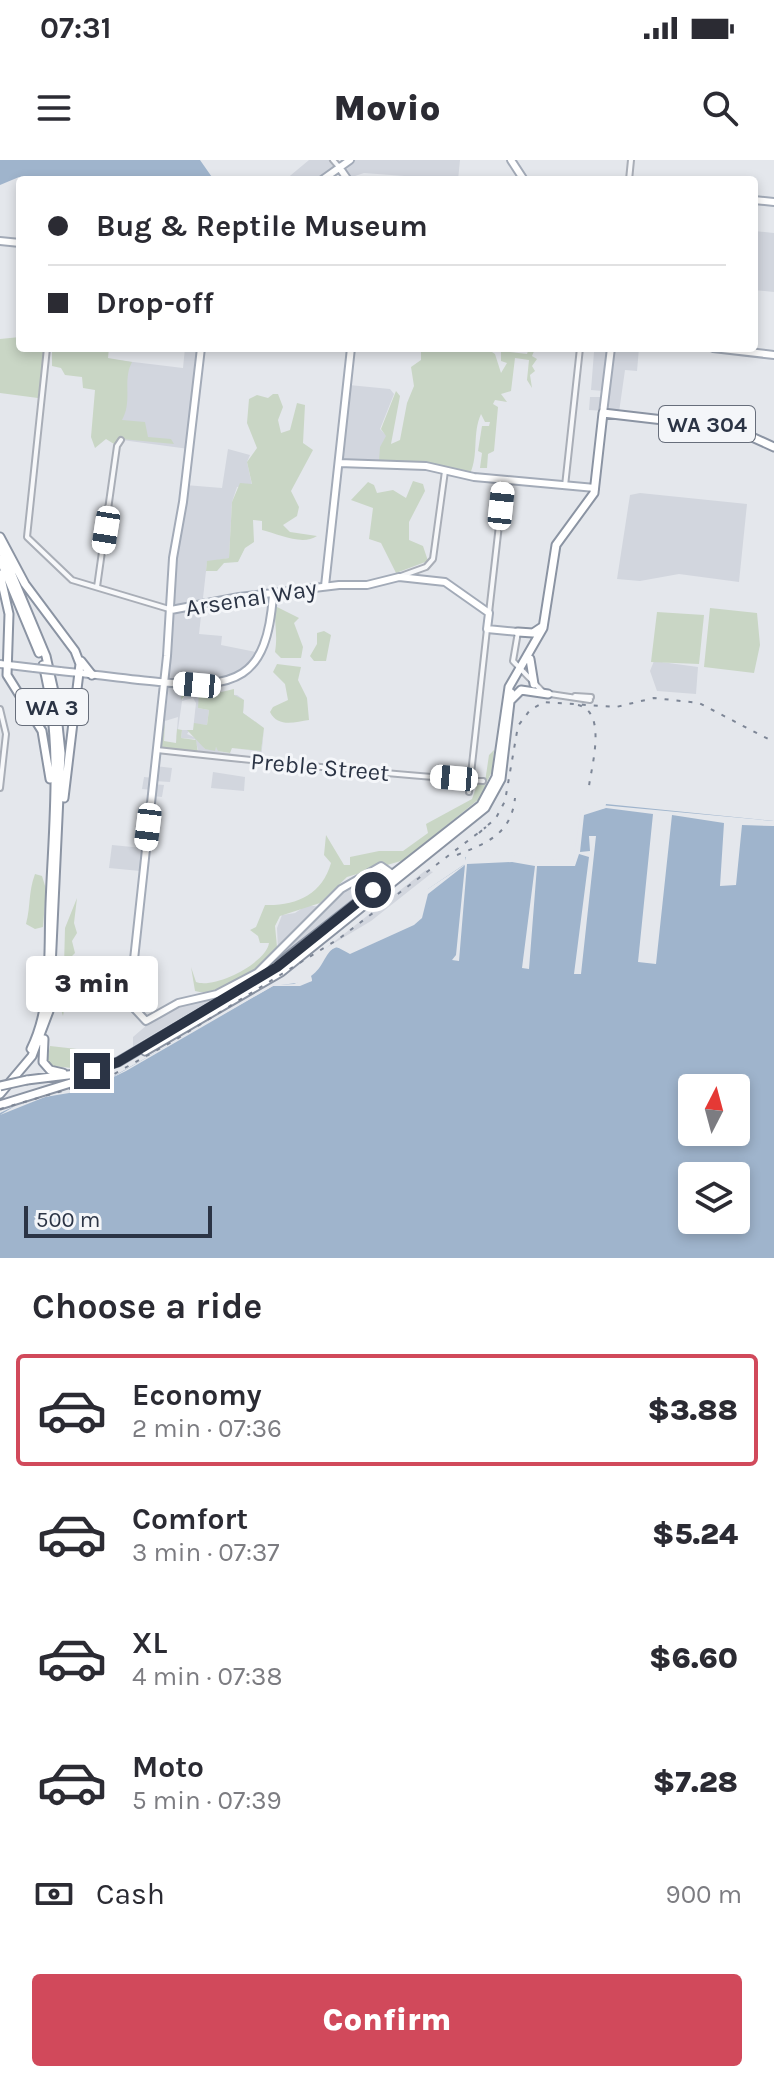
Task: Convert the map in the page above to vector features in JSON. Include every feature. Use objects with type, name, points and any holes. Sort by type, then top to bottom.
[{"type":"highway","name":"WA 304","points":[[603,413],[732,428],[774,447]]},
{"type":"highway","points":[[0,1105],[25,1094],[91,1077],[130,1056],[277,967],[476,817],[494,796],[503,771],[510,702],[520,671],[549,623],[560,547],[591,507],[597,485],[603,413]]},
{"type":"highway","points":[[603,426],[619,415]]},
{"type":"highway","points":[[395,877],[487,797],[496,777],[506,696],[544,625],[556,545],[588,505],[597,485]]},
{"type":"highway","points":[[0,537],[25,584],[92,675]]},
{"type":"highway","name":"WA 3","points":[[0,546],[41,642],[53,684],[61,744],[52,993],[46,1025],[32,1056],[0,1090]]},
{"type":"highway","name":"WA 3","points":[[0,559],[39,651],[51,701],[55,766],[46,1003],[33,1045],[12,1080]]},
{"type":"highway","points":[[0,574],[9,605],[7,649],[2,664],[10,685]]},
{"type":"highway","points":[[518,632],[533,633],[544,625]]},
{"type":"highway","points":[[58,836],[80,673],[77,656]]},
{"type":"highway","points":[[530,659],[534,684]]},
{"type":"highway","points":[[0,673],[38,723],[49,751],[52,865]]},
{"type":"highway","points":[[510,702],[521,690],[548,694]]},
{"type":"highway","points":[[46,1025],[41,1056],[47,1068],[53,1071],[83,1071],[130,1056]]},
{"type":"highway","points":[[0,1090],[27,1080],[92,1071],[130,1056]]},
{"type":"main road","points":[[327,176],[350,160]]},
{"type":"main road","points":[[339,167],[345,176]]},
{"type":"main road","points":[[201,352],[173,558],[165,682],[130,998],[146,1021],[167,1008],[217,994],[257,973],[351,881],[381,866],[395,877]]},
{"type":"main road","points":[[325,586],[351,352]]},
{"type":"main road","points":[[603,413],[611,352]]},
{"type":"main road","points":[[748,352],[774,355]]},
{"type":"main road","points":[[339,463],[420,465],[565,486],[597,485]]},
{"type":"main road","name":"Arsenal Way","points":[[171,610],[325,586],[367,585],[399,577],[445,582],[489,613]]},
{"type":"main road","points":[[2,664],[211,685],[241,674],[261,652],[269,635],[273,595]]},
{"type":"main road","points":[[489,613],[487,629],[518,632]]},
{"type":"street","points":[[333,160],[339,167]]},
{"type":"street","name":"Arsenal Way","points":[[47,352],[27,537],[70,578],[171,610]]},
{"type":"street","points":[[565,486],[580,352]]},
{"type":"street","points":[[97,587],[117,446],[121,440]]},
{"type":"street","points":[[399,577],[426,567],[433,559],[445,471]]},
{"type":"street","points":[[489,613],[504,479]]},
{"type":"street","points":[[469,792],[487,629]]},
{"type":"street","points":[[518,632],[512,658],[534,684],[548,694],[591,698]]},
{"type":"street","points":[[0,709],[6,734],[0,788]]},
{"type":"street","name":"Preble Street","points":[[157,750],[296,767],[328,766],[483,781]]},
{"type":"shaded area","points":[[309,160],[332,160],[338,167],[326,176],[290,176]]},
{"type":"shaded area","points":[[351,160],[460,160],[458,176],[364,173],[348,176],[341,166]]},
{"type":"shaded area","points":[[758,231],[774,233],[774,292],[758,290]]},
{"type":"shaded area","points":[[185,352],[201,352],[189,449],[92,436],[100,358],[183,368]]},
{"type":"shaded area","points":[[594,352],[639,352],[637,371],[625,370],[619,412],[589,410],[590,397],[602,397],[603,391],[591,390]]},
{"type":"shaded area","points":[[349,385],[390,389],[394,394],[380,429],[387,436],[379,460],[341,459]]},
{"type":"shaded area","points":[[228,449],[250,455],[247,462],[252,485],[237,487],[232,502],[229,558],[207,562],[199,634],[222,636],[221,645],[261,653],[252,665],[228,681],[165,682],[173,608],[173,558],[185,485],[222,488]]},
{"type":"shaded area","points":[[640,493],[747,504],[739,582],[679,574],[640,581],[617,579],[630,495]]},
{"type":"shaded area","points":[[654,661],[698,667],[696,694],[657,691],[650,671]]},
{"type":"shaded area","points":[[169,687],[212,689],[182,688],[182,700],[189,691],[199,692],[198,697],[205,699],[204,706],[198,708],[209,710],[207,725],[194,724],[193,730],[196,703],[193,698],[182,701],[176,743],[178,717],[165,721],[163,742],[163,728]]},
{"type":"shaded area","points":[[264,728],[261,759],[199,753],[195,739],[181,738],[182,730],[190,730],[187,734],[198,739],[200,731],[206,731],[205,741],[199,741],[205,749],[227,746],[226,750],[218,751],[256,758],[257,751],[231,748],[261,751]]},
{"type":"shaded area","points":[[155,766],[172,768],[170,782],[154,781],[153,784],[164,785],[162,797],[153,796],[153,790],[142,789],[144,777],[154,778]]},
{"type":"shaded area","points":[[213,772],[245,777],[244,791],[211,788]]},
{"type":"shaded area","points":[[112,845],[143,848],[140,871],[109,868]]},
{"type":"shaded area","points":[[382,868],[386,877],[260,975],[338,894]]},
{"type":"shaded area","points":[[426,870],[433,872],[371,921],[326,948]]},
{"type":"shaded area","points":[[307,905],[320,907],[278,949],[277,928],[282,915],[295,913]]},
{"type":"shaded area","points":[[215,998],[133,1047],[133,1037],[155,1018],[179,1006]]},
{"type":"green space","points":[[16,337],[16,352],[44,352],[38,398],[0,393],[0,339]]},
{"type":"green space","points":[[52,352],[109,352],[108,358],[132,362],[122,420],[145,422],[148,437],[171,439],[174,444],[122,439],[114,444],[106,439],[95,448],[91,437],[95,390],[83,388],[82,377],[65,375],[61,368],[52,366]]},
{"type":"green space","points":[[421,352],[492,352],[501,373],[507,363],[501,361],[501,352],[534,352],[532,356],[537,359],[532,366],[535,371],[530,375],[532,388],[527,380],[529,360],[515,358],[511,391],[501,394],[507,402],[495,400],[493,404],[498,407],[494,451],[488,454],[487,468],[480,468],[482,453],[478,451],[482,426],[489,426],[490,422],[485,422],[481,414],[470,474],[419,463],[379,460],[380,447],[386,436],[381,429],[396,391],[400,396],[391,444],[400,440],[407,403],[414,386],[411,367],[421,360]]},
{"type":"green space","points":[[278,394],[283,407],[278,420],[281,433],[290,430],[297,403],[305,405],[303,443],[313,450],[291,491],[299,507],[297,516],[283,525],[290,532],[317,536],[304,540],[290,538],[262,530],[262,521],[253,520],[254,542],[245,548],[238,562],[224,563],[217,571],[206,571],[207,561],[229,558],[232,502],[240,483],[252,484],[247,462],[257,448],[247,423],[249,399],[257,395],[268,398]]},
{"type":"green space","points":[[413,481],[423,484],[425,491],[409,522],[409,540],[423,546],[428,561],[396,573],[381,543],[369,539],[373,508],[351,500],[368,482],[374,485],[377,493],[393,490],[406,498]]},
{"type":"green space","points":[[275,606],[299,618],[294,623],[303,647],[301,658],[281,658],[275,652]]},
{"type":"green space","points":[[710,608],[757,613],[760,645],[754,673],[704,667]]},
{"type":"green space","points":[[657,612],[704,615],[699,664],[651,662]]},
{"type":"green space","points":[[324,631],[331,635],[326,661],[314,661],[310,656],[317,644],[317,633]]},
{"type":"green space","points":[[277,664],[301,667],[298,680],[307,698],[309,720],[282,722],[270,712],[273,707],[288,700],[285,684],[273,672]]},
{"type":"green space","points":[[182,688],[212,689],[217,693],[234,689],[234,695],[244,700],[243,713],[264,728],[261,751],[232,748],[230,753],[218,751],[216,747],[215,751],[205,749],[187,730],[193,730],[194,723],[207,725],[209,710],[198,708],[199,692],[189,691],[181,700]]},
{"type":"green space","points":[[165,722],[164,741],[176,743],[177,729],[182,730],[181,738],[196,740],[198,753],[160,749]]},
{"type":"green space","points":[[494,750],[492,771],[479,799],[404,860],[347,877],[320,903],[280,916],[275,926],[277,947],[262,964],[229,986],[206,992],[195,991],[191,967],[196,982],[215,982],[250,966],[266,951],[269,943],[260,943],[258,936],[250,930],[256,927],[265,905],[297,901],[321,883],[331,863],[324,855],[326,835],[344,865],[350,865],[350,857],[379,851],[403,851],[428,833],[426,824],[472,799],[477,785],[485,782],[489,755]]},
{"type":"green space","points":[[35,874],[42,876],[46,889],[43,927],[35,929],[26,924]]},
{"type":"green space","points":[[77,898],[74,923],[77,933],[72,941],[75,953],[69,959],[70,970],[66,972],[70,976],[63,1016],[59,990],[64,966],[65,928]]},
{"type":"green space","points":[[50,1046],[95,1051],[94,1064],[72,1068],[52,1066],[47,1061]]},
{"type":"water","points":[[0,160],[200,160],[211,176],[16,176],[0,185]]},
{"type":"water","points":[[606,804],[774,821],[774,1258],[0,1258],[0,1113],[23,1102],[98,1085],[273,986],[312,981],[311,976],[335,947],[344,949],[387,936],[419,916],[428,889],[465,864],[465,857],[484,855],[574,863],[583,812],[605,808]]},
{"type":"pier","points":[[590,804],[774,821],[774,826],[742,825],[736,885],[720,886],[724,823],[672,815],[656,964],[638,962],[653,814],[606,808],[584,815],[580,852],[590,851],[589,836],[596,836],[581,974],[574,974],[589,857],[579,854],[575,866],[537,866],[529,969],[522,968],[535,866],[512,862],[467,864],[459,961],[452,960],[456,955],[465,865],[428,894],[422,918],[414,925],[350,954],[337,947],[328,951],[336,945],[356,944],[375,931],[388,934],[417,915],[423,892],[464,865],[466,856],[486,853],[573,861],[581,811]]},
{"type":"pier","points":[[311,976],[312,981],[300,986],[273,986],[126,1071],[87,1090],[45,1097],[0,1115],[23,1101],[113,1077],[268,987],[273,985],[294,984]]},
{"type":"railway","points":[[479,833],[496,818],[505,801],[518,726],[530,710],[544,702],[616,707],[654,698],[699,703],[774,742]]},
{"type":"railway","points":[[578,705],[587,710],[595,728],[589,786]]},
{"type":"railway","points":[[457,855],[487,841],[503,829],[513,811],[515,798]]},
{"type":"railway","points":[[0,1109],[107,1078],[175,1040],[340,938],[486,827]]},
{"type":"route","points":[[92,1071],[118,1062],[277,967],[373,890]]}]
